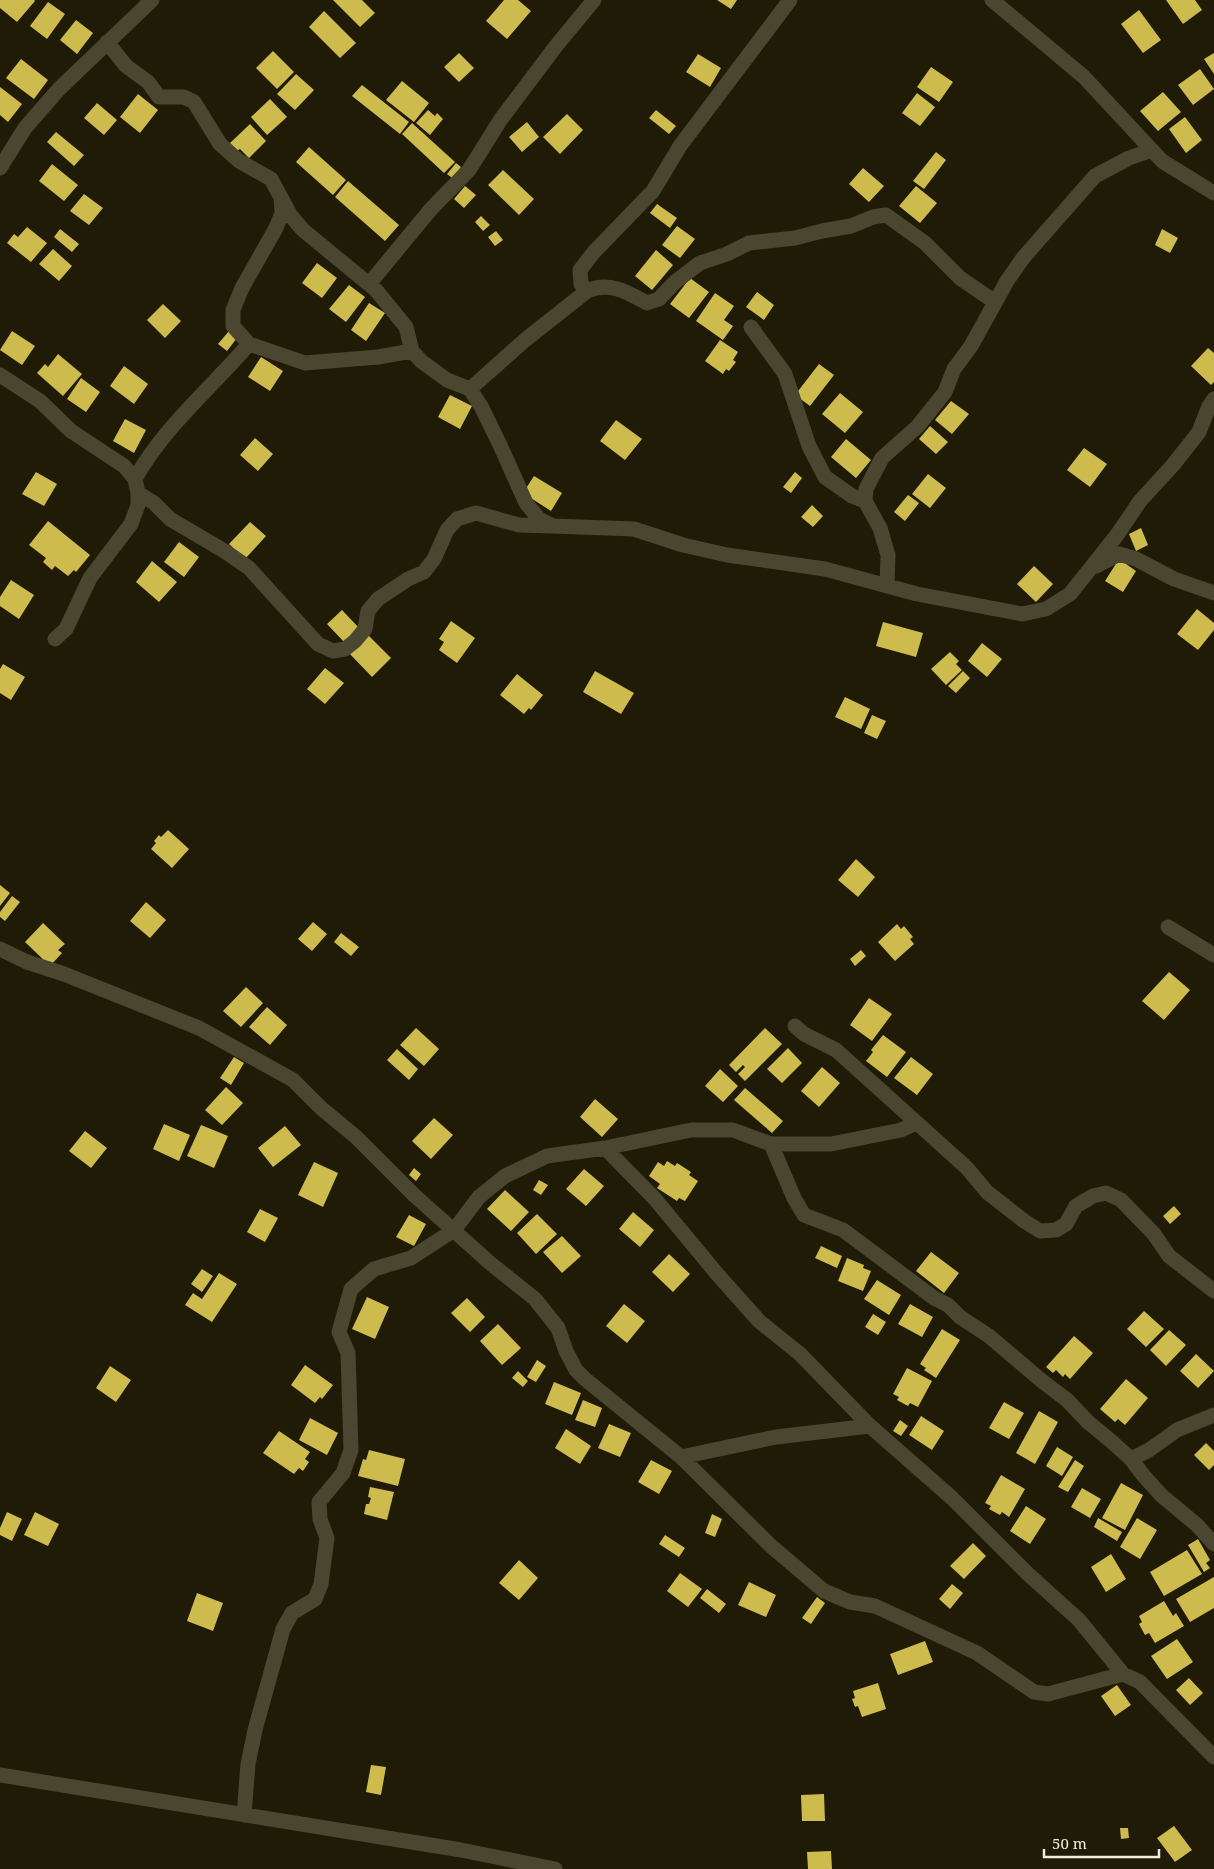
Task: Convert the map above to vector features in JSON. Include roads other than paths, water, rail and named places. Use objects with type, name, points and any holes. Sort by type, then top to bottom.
[{"type":"street","points":[[0,168],[25,128],[59,89],[152,0]]},
{"type":"street","points":[[368,284],[431,209],[469,170],[501,119],[556,46],[594,0]]},
{"type":"street","points":[[587,292],[581,284],[580,270],[594,252],[653,190],[680,146],[790,0]]},
{"type":"street","points":[[992,0],[1084,77],[1162,161],[1214,192]]},
{"type":"street","points":[[107,42],[126,66],[148,82],[159,97],[184,97],[194,102],[220,144],[239,161],[271,179],[291,216],[303,230],[376,290],[406,327],[412,351],[421,361],[448,380],[470,389],[482,408],[526,504],[539,519],[553,526]]},
{"type":"street","points":[[887,586],[888,555],[880,528],[865,501],[866,489],[882,458],[918,426],[944,392],[954,369],[971,346],[995,302],[1023,258],[1095,176],[1129,158],[1152,150]]},
{"type":"street","points":[[281,196],[282,213],[276,228],[242,288],[233,310],[233,326],[248,344],[305,362],[378,358],[412,351]]},
{"type":"street","points":[[470,389],[525,340],[596,287],[610,287],[622,290],[647,303],[659,299],[675,282],[700,263],[727,254],[749,243],[795,238],[851,226],[886,214],[925,243],[960,278],[995,302]]},
{"type":"street","points":[[751,327],[785,374],[800,424],[825,477],[852,496],[865,501]]},
{"type":"street","points":[[55,639],[66,629],[90,578],[131,524],[138,506],[136,486],[145,461],[248,344]]},
{"type":"street","points":[[0,375],[40,401],[71,431],[124,466],[136,486],[170,519],[226,552],[248,568],[318,644],[333,651],[345,649],[355,641],[365,629],[368,611],[378,599],[408,579],[424,572],[434,559],[448,530],[457,519],[476,513],[518,525],[634,529],[683,546],[727,555],[825,569],[887,586],[1022,614],[1046,609],[1070,594],[1092,568],[1140,502],[1199,432],[1209,406],[1214,400]]},
{"type":"street","points":[[1092,568],[1119,554],[1136,559],[1174,579],[1214,593]]},
{"type":"street","points":[[1168,927],[1214,955]]},
{"type":"street","points":[[0,948],[28,962],[64,974],[199,1028],[293,1080],[321,1108],[356,1137],[414,1195],[490,1263],[523,1288],[548,1314],[558,1328],[576,1370],[585,1379],[681,1457],[771,1546],[824,1591],[850,1602],[875,1606],[969,1649],[1034,1692],[1048,1694],[1104,1677],[1123,1674]]},
{"type":"street","points":[[795,1026],[804,1034],[836,1050],[967,1168],[987,1192],[1040,1231],[1056,1230],[1066,1224],[1076,1206],[1092,1196],[1106,1193],[1121,1200],[1154,1234],[1169,1256],[1214,1291]]},
{"type":"street","points":[[244,1815],[248,1764],[255,1730],[283,1629],[292,1613],[315,1599],[321,1584],[328,1538],[320,1519],[319,1502],[343,1473],[351,1450],[348,1352],[339,1332],[351,1289],[374,1268],[411,1258],[454,1230],[479,1198],[505,1176],[547,1156],[605,1148],[691,1130],[732,1130],[771,1144],[831,1144],[901,1130],[916,1123]]},
{"type":"street","points":[[771,1144],[794,1198],[804,1215],[844,1230],[934,1298],[989,1336],[1067,1400],[1088,1422],[1131,1459],[1143,1476],[1162,1496],[1197,1525],[1214,1544]]},
{"type":"street","points":[[605,1148],[655,1199],[759,1321],[800,1354],[870,1426],[952,1498],[1028,1574],[1079,1620],[1123,1674],[1140,1682],[1214,1758]]},
{"type":"street","points":[[1131,1459],[1149,1450],[1177,1430],[1214,1416]]},
{"type":"street","points":[[681,1457],[776,1436],[870,1426]]},
{"type":"street","points":[[0,1775],[461,1850],[528,1866],[555,1869]]}]
